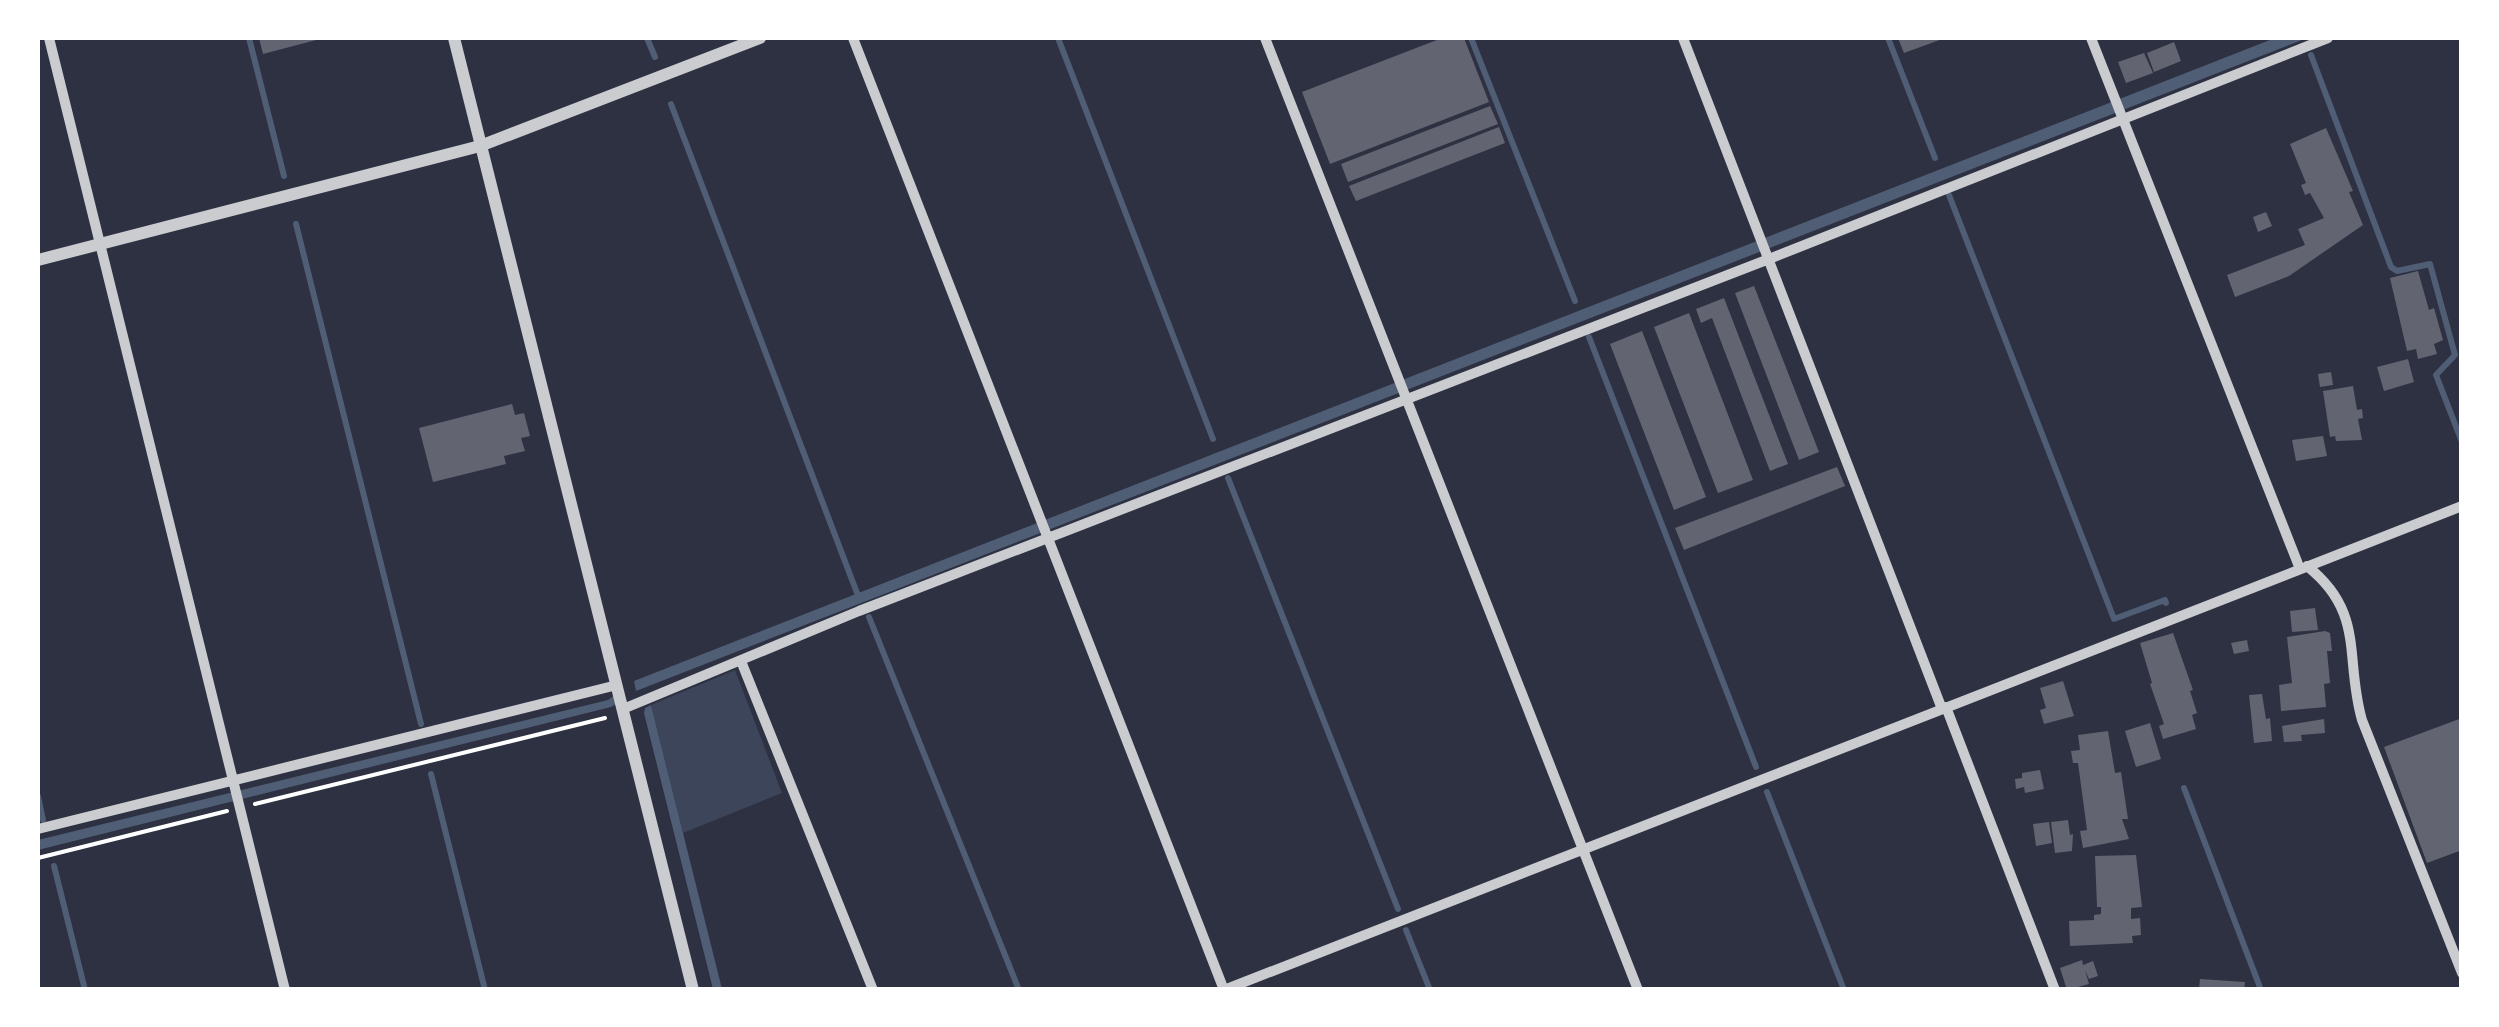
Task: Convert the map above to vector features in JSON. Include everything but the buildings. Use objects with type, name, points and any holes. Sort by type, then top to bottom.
[{"type":"street","points":[[49,38],[285,990]]},
{"type":"street","points":[[454,38],[693,990]]},
{"type":"street","points":[[38,260],[480,146],[760,38]]},
{"type":"street","points":[[853,38],[1224,990],[2462,506]]},
{"type":"street","points":[[1265,38],[1638,990]]},
{"type":"street","points":[[1683,38],[2056,990]]},
{"type":"street","points":[[2091,38],[2304,567],[2324,579],[2347,618],[2353,642],[2355,696],[2362,720],[2462,973]]},
{"type":"street","points":[[624,711],[1046,536],[2121,115],[2328,38]]},
{"type":"street","points":[[740,661],[873,990]]},
{"type":"street","points":[[38,829],[233,784],[617,686]]},
{"type":"path","points":[[38,858],[624,711]]},
{"type":"shaded area","points":[[2275,38],[2307,38],[636,691],[634,681]]},
{"type":"shaded area","points":[[735,670],[782,793],[683,833],[651,705]]},
{"type":"shaded area","points":[[616,694],[618,703],[611,707],[38,850],[38,840],[608,700]]},
{"type":"shaded area","points":[[651,705],[722,989],[713,989],[644,713]]},
{"type":"waterway","points":[[249,38],[284,176]]},
{"type":"waterway","points":[[647,38],[655,57]]},
{"type":"waterway","points":[[1058,38],[1213,439]]},
{"type":"waterway","points":[[1471,38],[1575,301]]},
{"type":"waterway","points":[[1888,38],[1935,158]]},
{"type":"waterway","points":[[2311,55],[2391,267],[2397,271],[2430,264],[2455,355],[2436,375],[2462,442]]},
{"type":"waterway","points":[[671,104],[857,593]]},
{"type":"waterway","points":[[1949,195],[2114,619],[2165,600],[2166,603]]},
{"type":"waterway","points":[[296,224],[421,724]]},
{"type":"waterway","points":[[1589,337],[1756,767]]},
{"type":"waterway","points":[[1228,478],[1398,909]]},
{"type":"waterway","points":[[869,617],[1019,990]]},
{"type":"waterway","points":[[431,774],[485,990]]},
{"type":"waterway","points":[[2184,788],[2261,990]]},
{"type":"waterway","points":[[1767,792],[1844,990]]},
{"type":"waterway","points":[[38,796],[43,820]]},
{"type":"waterway","points":[[54,866],[85,990]]},
{"type":"waterway","points":[[1406,930],[1430,990]]}]
